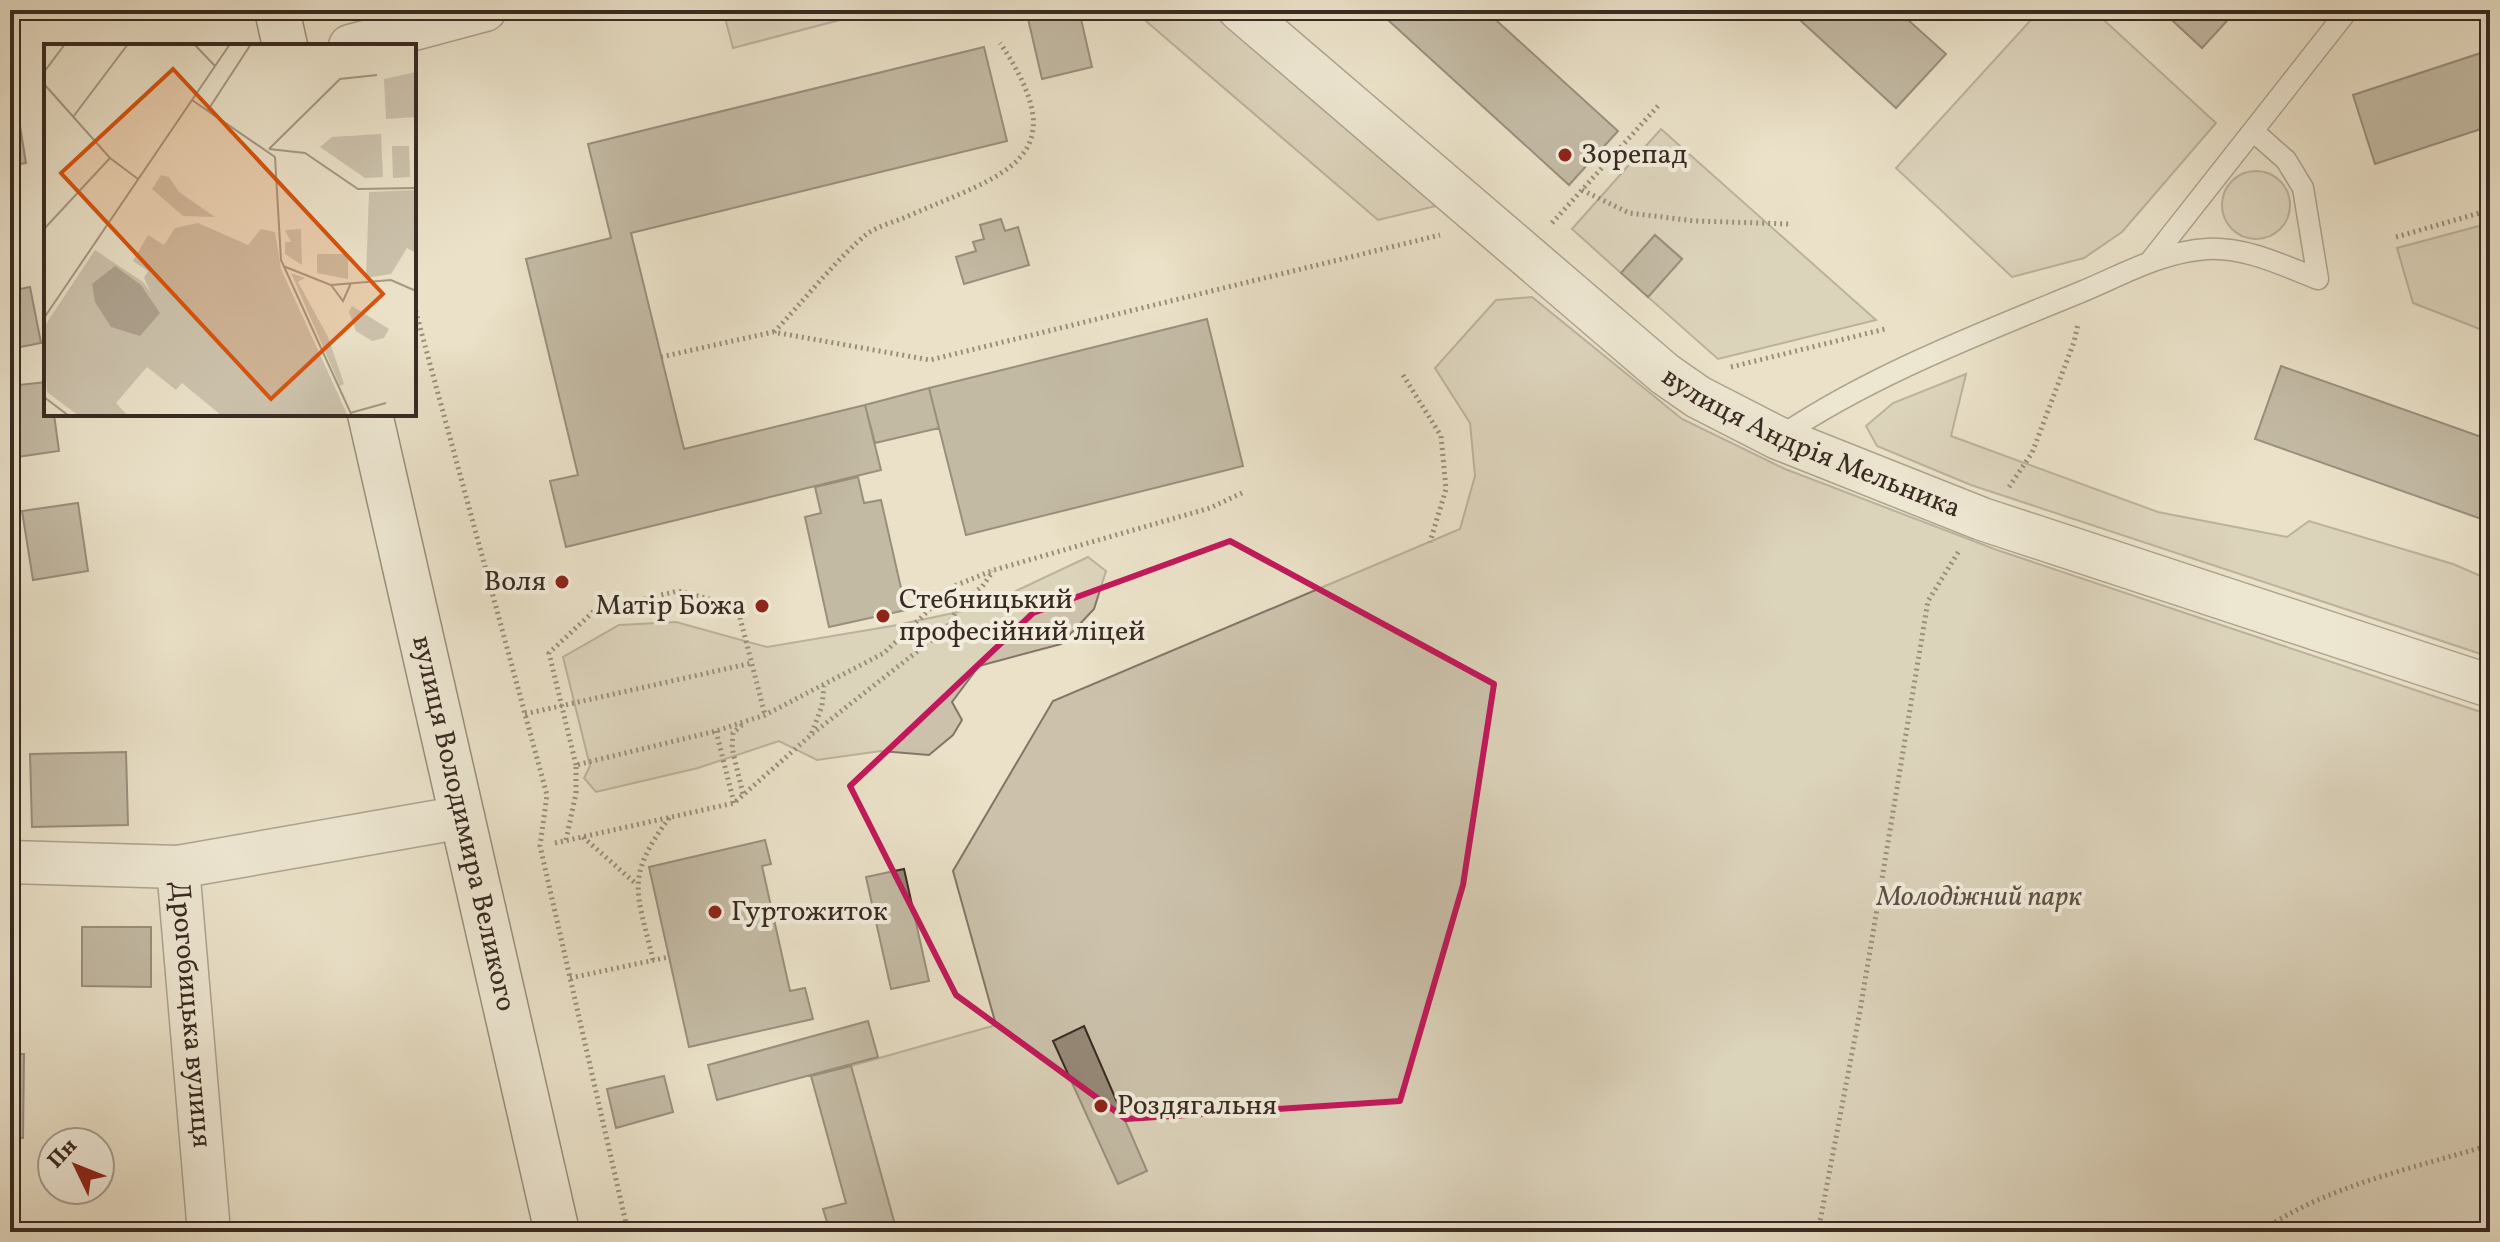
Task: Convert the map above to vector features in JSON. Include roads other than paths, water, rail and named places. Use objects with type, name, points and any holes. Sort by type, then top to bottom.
[{"type":"street","points":[[277,10],[285,44]]},
{"type":"street","points":[[356,44],[435,16],[485,10]]},
{"type":"street","name":"вулиця Андрія Мельника","points":[[1240,10],[1665,374],[1698,397],[1778,438],[1982,519],[2490,686]]},
{"type":"street","name":"вулиця Володимира Великого","points":[[370,416],[557,1232]]},
{"type":"street","points":[[178,867],[463,817]]},
{"type":"street","name":"Дрогобицька вулиця","points":[[10,862],[178,867],[209,1232]]},
{"type":"lane","points":[[2152,259],[2348,10]]},
{"type":"lane","points":[[1778,438],[1811,415],[1936,355],[2152,259],[2204,249],[2236,249],[2318,279],[2303,188],[2286,160],[2253,131]]},
{"type":"place","name":"Зорепад","points":[[1565,155]]},
{"type":"place","name":"Воля","points":[[562,582]]},
{"type":"place","name":"Матір Божа","points":[[762,606]]},
{"type":"place","name":"Стебницький професійний ліцей","points":[[883,616]]},
{"type":"place","name":"Гуртожиток","points":[[715,912]]},
{"type":"place","name":"Роздягальня","points":[[1101,1106]]},
{"type":"park label","name":"Молодіжний парк","points":[[1979,897]]}]
